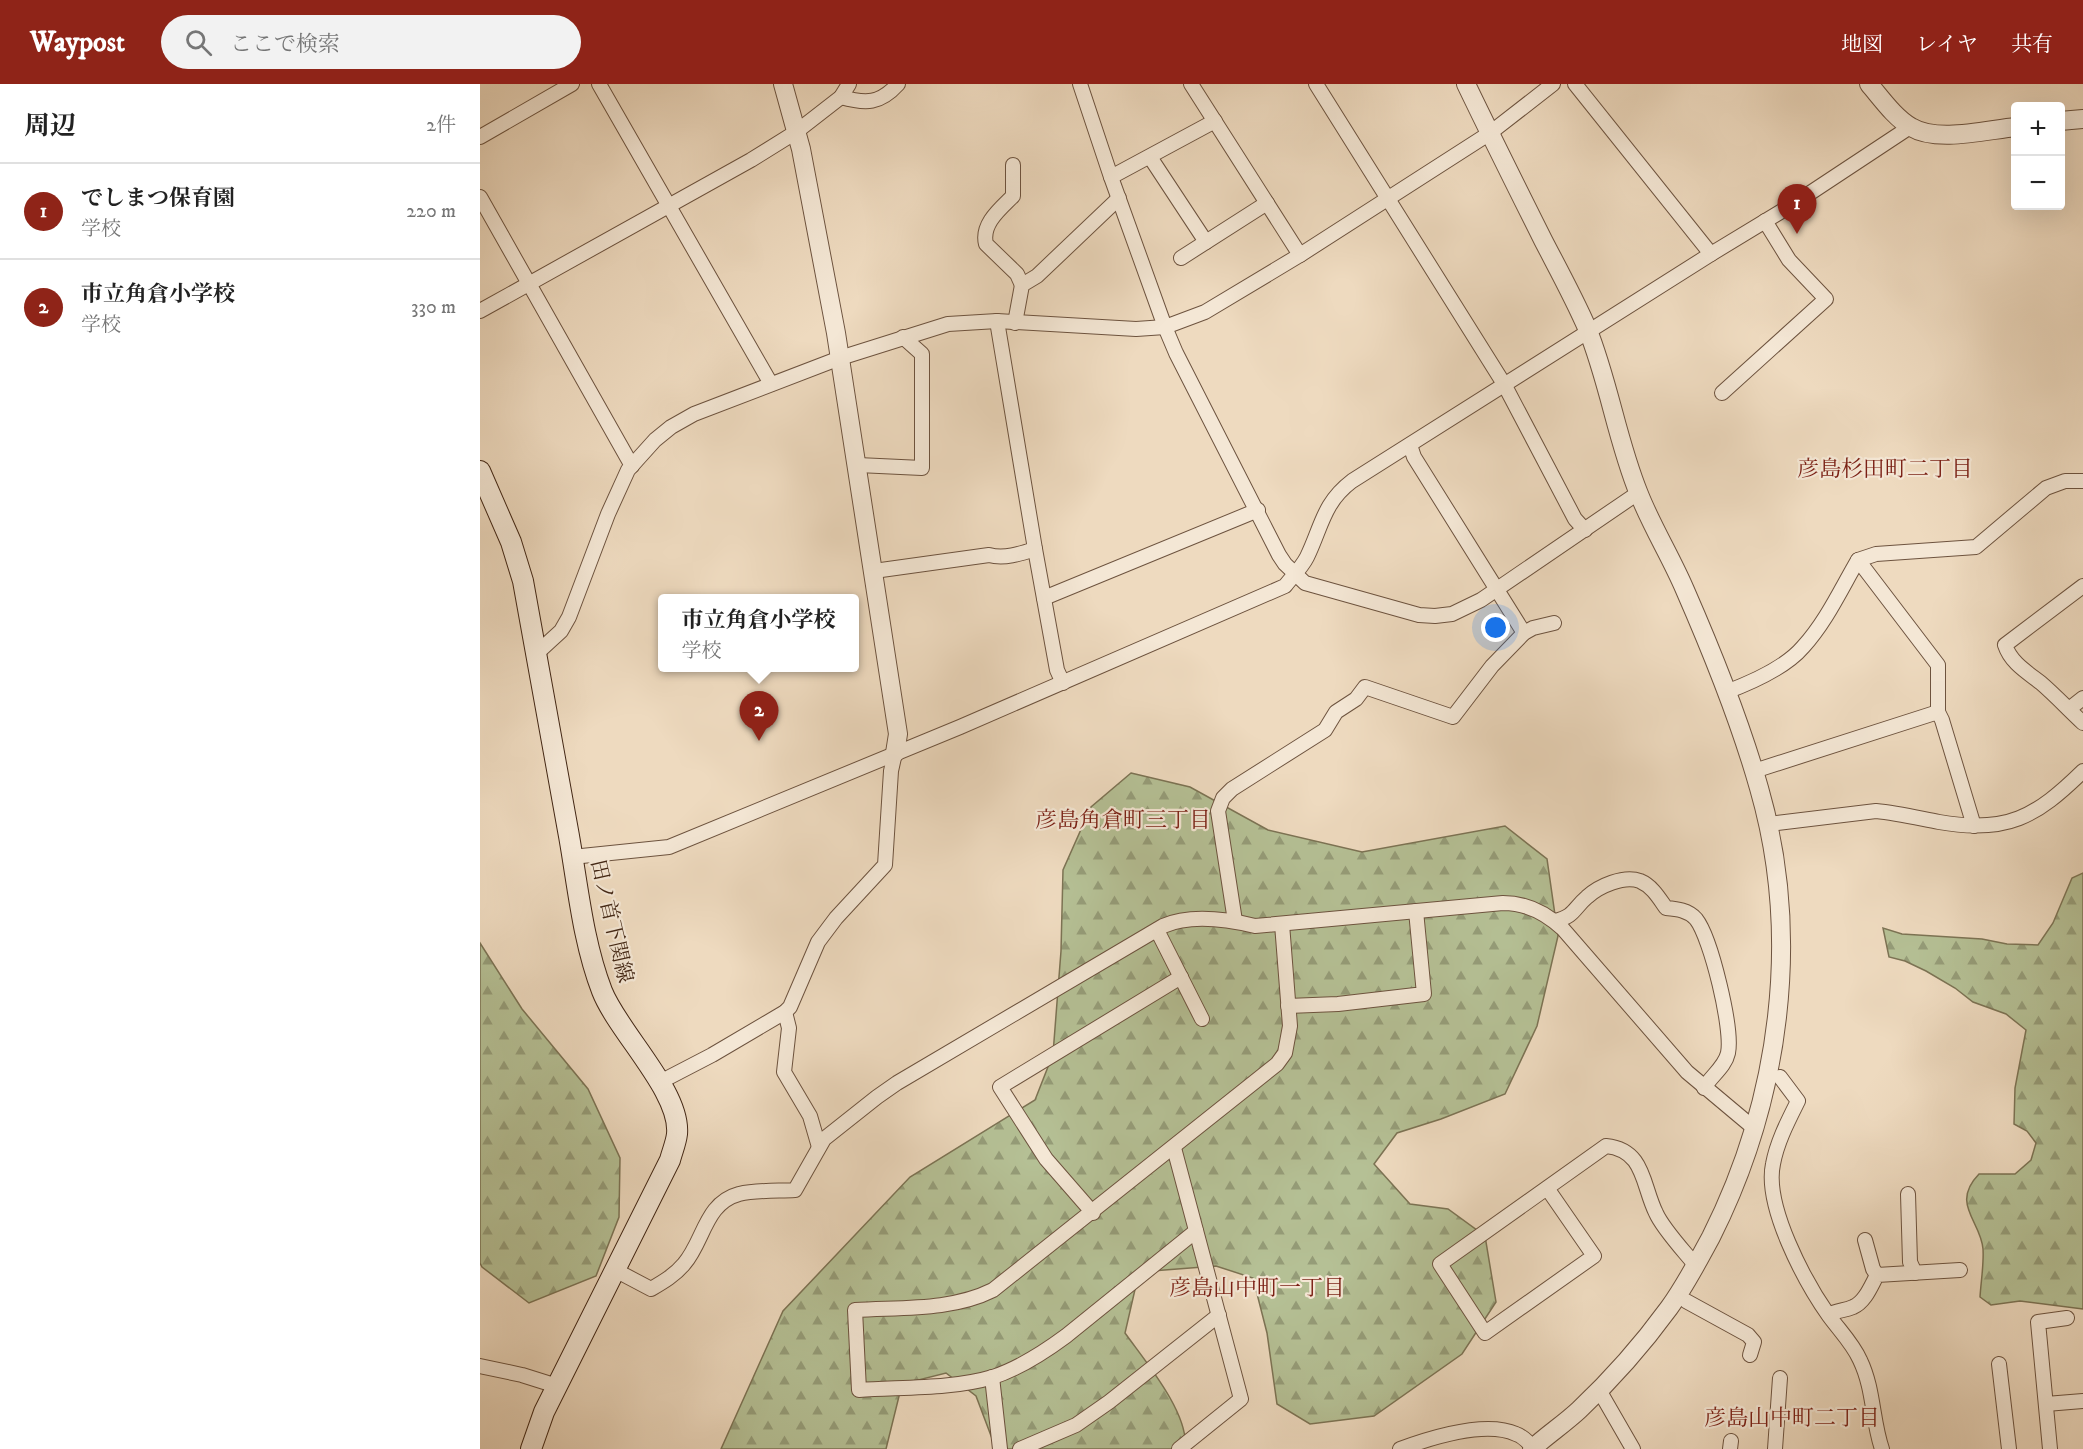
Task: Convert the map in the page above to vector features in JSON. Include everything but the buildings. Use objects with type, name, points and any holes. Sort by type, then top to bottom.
[{"type":"main road","name":"田ノ首下関線","points":[[480,471],[511,542],[523,581],[582,916],[602,992],[614,1015],[660,1082],[676,1118],[677,1135],[670,1160],[544,1412],[531,1449]]},
{"type":"street","points":[[480,138],[572,84]]},
{"type":"street","points":[[599,84],[771,384]]},
{"type":"street","points":[[660,1082],[712,1055],[785,1012],[790,1007],[812,952],[821,937],[885,865],[891,771],[898,734],[840,358],[796,132],[783,84]]},
{"type":"street","points":[[480,311],[751,160],[796,132],[841,97],[849,84]]},
{"type":"street","points":[[841,97],[862,103],[886,97],[898,84]]},
{"type":"street","points":[[1080,84],[1111,177],[1176,353],[1279,555],[1305,583],[1419,615],[1452,614],[1498,590],[1638,493]]},
{"type":"street","points":[[1191,84],[1300,255]]},
{"type":"street","points":[[1316,84],[1504,384],[1575,519],[1585,530]]},
{"type":"street","points":[[1400,1449],[1438,1437],[1482,1429],[1504,1430],[1517,1434],[1533,1449],[1575,1414],[1629,1359],[1671,1306],[1696,1266],[1736,1183],[1755,1129],[1770,1066],[1780,981],[1782,934],[1774,858],[1769,824],[1754,771],[1726,692],[1685,590],[1638,493],[1588,331],[1466,84]]},
{"type":"street","points":[[537,653],[561,631],[569,617],[618,490],[632,466],[642,452],[671,427],[694,414],[840,358],[948,324],[997,321],[1136,329],[1165,327],[1205,312],[1300,255],[1490,133],[1538,89],[1553,84]]},
{"type":"street","points":[[1575,84],[1711,254]]},
{"type":"street","points":[[1869,84],[1910,127],[1925,133],[1942,135],[2011,128]]},
{"type":"street","points":[[2065,121],[2083,119]]},
{"type":"street","points":[[1111,177],[1215,121]]},
{"type":"street","points":[[572,857],[669,847],[1063,683],[1285,586],[1307,558],[1326,509],[1341,490],[1910,127]]},
{"type":"street","points":[[1149,157],[1206,242]]},
{"type":"street","points":[[1012,165],[1013,196],[997,212],[986,228],[984,238],[986,244],[1017,274],[1022,285],[1015,323]]},
{"type":"street","points":[[480,197],[632,466]]},
{"type":"street","points":[[1022,285],[1037,276],[1119,198]]},
{"type":"street","points":[[1181,258],[1267,203]]},
{"type":"street","points":[[1722,393],[1826,299],[1789,260],[1765,221]]},
{"type":"street","points":[[997,321],[1057,670],[1063,683]]},
{"type":"street","points":[[858,465],[922,468],[922,354],[903,337]]},
{"type":"street","points":[[1410,445],[1414,457],[1524,633]]},
{"type":"street","points":[[1726,692],[1744,686],[1804,647],[1832,606],[1858,560],[1876,554],[1976,547],[2046,488],[2065,481],[2083,481]]},
{"type":"street","points":[[1044,598],[1258,510]]},
{"type":"street","points":[[874,571],[988,555],[998,557],[1035,549]]},
{"type":"street","points":[[1858,560],[1938,665],[1938,712],[1974,826]]},
{"type":"street","points":[[2083,586],[2006,645],[2008,654],[2024,671],[2041,683],[2083,723]]},
{"type":"street","points":[[1235,921],[1218,811],[1223,798],[1279,758],[1325,730],[1336,712],[1356,699],[1365,687],[1453,717],[1492,666],[1524,633],[1533,628],[1554,623]]},
{"type":"street","points":[[2069,709],[2083,698]]},
{"type":"street","points":[[1754,771],[1938,712]]},
{"type":"street","points":[[1769,824],[1876,811],[1941,823],[1974,826],[2004,822],[2028,816],[2058,795],[2083,771]]},
{"type":"street","points":[[1554,921],[1568,918],[1595,890],[1629,880],[1637,880],[1648,886],[1666,908],[1680,909],[1695,918],[1714,964],[1728,1033],[1727,1057],[1704,1088]]},
{"type":"street","points":[[615,1270],[651,1289],[664,1281],[684,1264],[709,1218],[720,1204],[739,1194],[795,1190],[824,1139],[897,1083],[1175,921],[1235,921],[1254,926],[1521,903],[1550,917],[1687,1072],[1755,1129]]},
{"type":"street","points":[[1288,1006],[1338,1004],[1424,994],[1416,911]]},
{"type":"street","points":[[1197,1231],[1050,1348],[1014,1368],[992,1377],[947,1384],[859,1390],[855,1310],[944,1305],[977,1298],[1009,1280],[1277,1064],[1285,1053],[1288,1040],[1282,924]]},
{"type":"street","points":[[1157,930],[1202,1019]]},
{"type":"street","points":[[1093,1213],[1046,1159],[1000,1087],[1181,977]]},
{"type":"street","points":[[785,1012],[789,1028],[784,1072],[810,1116],[819,1147]]},
{"type":"street","points":[[1780,1077],[1798,1101],[1783,1133],[1772,1165],[1775,1206],[1802,1271],[1861,1361],[1868,1382],[1882,1449]]},
{"type":"street","points":[[1547,1188],[1594,1256],[1485,1333],[1440,1264],[1606,1146],[1623,1150],[1637,1164],[1656,1214],[1696,1266]]},
{"type":"street","points":[[1174,1148],[1241,1399],[1179,1449]]},
{"type":"street","points":[[1908,1194],[1911,1262],[1915,1273]]},
{"type":"street","points":[[1865,1240],[1873,1269],[1877,1275]]},
{"type":"street","points":[[1877,1275],[1960,1270]]},
{"type":"street","points":[[1829,1315],[1858,1304],[1867,1294],[1877,1275]]},
{"type":"street","points":[[1686,1301],[1748,1335],[1754,1342],[1750,1355]]},
{"type":"street","points":[[1020,1449],[1055,1435],[1085,1419],[1219,1315]]},
{"type":"street","points":[[2050,1449],[2038,1322],[2067,1318]]},
{"type":"street","points":[[1999,1364],[2009,1449]]},
{"type":"street","points":[[480,1366],[522,1374],[557,1386]]},
{"type":"street","points":[[992,1377],[1000,1449]]},
{"type":"street","points":[[1775,1449],[1780,1378]]},
{"type":"street","points":[[1599,1390],[1633,1449]]},
{"type":"street","points":[[2046,1404],[2083,1401]]},
{"type":"green space","points":[[1131,773],[1190,787],[1268,830],[1362,852],[1505,826],[1547,859],[1558,936],[1537,1026],[1505,1094],[1397,1133],[1374,1164],[1410,1204],[1448,1209],[1485,1236],[1496,1302],[1462,1354],[1374,1416],[1310,1424],[1277,1404],[1267,1333],[1253,1278],[1216,1266],[1139,1272],[1125,1333],[1173,1404],[1185,1435],[1185,1449],[996,1449],[976,1396],[946,1373],[902,1384],[886,1449],[721,1449],[783,1311],[910,1177],[1035,1100],[1053,1054],[1061,951],[1063,870],[1091,807]]},
{"type":"green space","points":[[2083,873],[2083,1309],[2020,1301],[1991,1305],[1980,1297],[1983,1249],[1969,1212],[1967,1194],[1979,1174],[2015,1174],[2031,1160],[2036,1143],[2027,1131],[2014,1124],[2015,1088],[2026,1030],[2006,1014],[1973,1002],[1926,971],[1905,961],[1889,957],[1883,928],[1902,934],[2038,945],[2053,923],[2072,878]]},
{"type":"green space","points":[[480,943],[522,1009],[588,1089],[620,1158],[619,1217],[596,1276],[529,1303],[482,1267],[480,1263]]},
{"type":"place","name":"でしまつ保育園","points":[[1797,234]]},
{"type":"place","name":"市立角倉小学校","points":[[759,741]]},
{"type":"district","name":"彦島杉田町二丁目","points":[[1885,468]]},
{"type":"district","name":"彦島角倉町三丁目","points":[[1123,819]]},
{"type":"district","name":"彦島山中町一丁目","points":[[1257,1287]]},
{"type":"district","name":"彦島山中町二丁目","points":[[1792,1417]]}]
